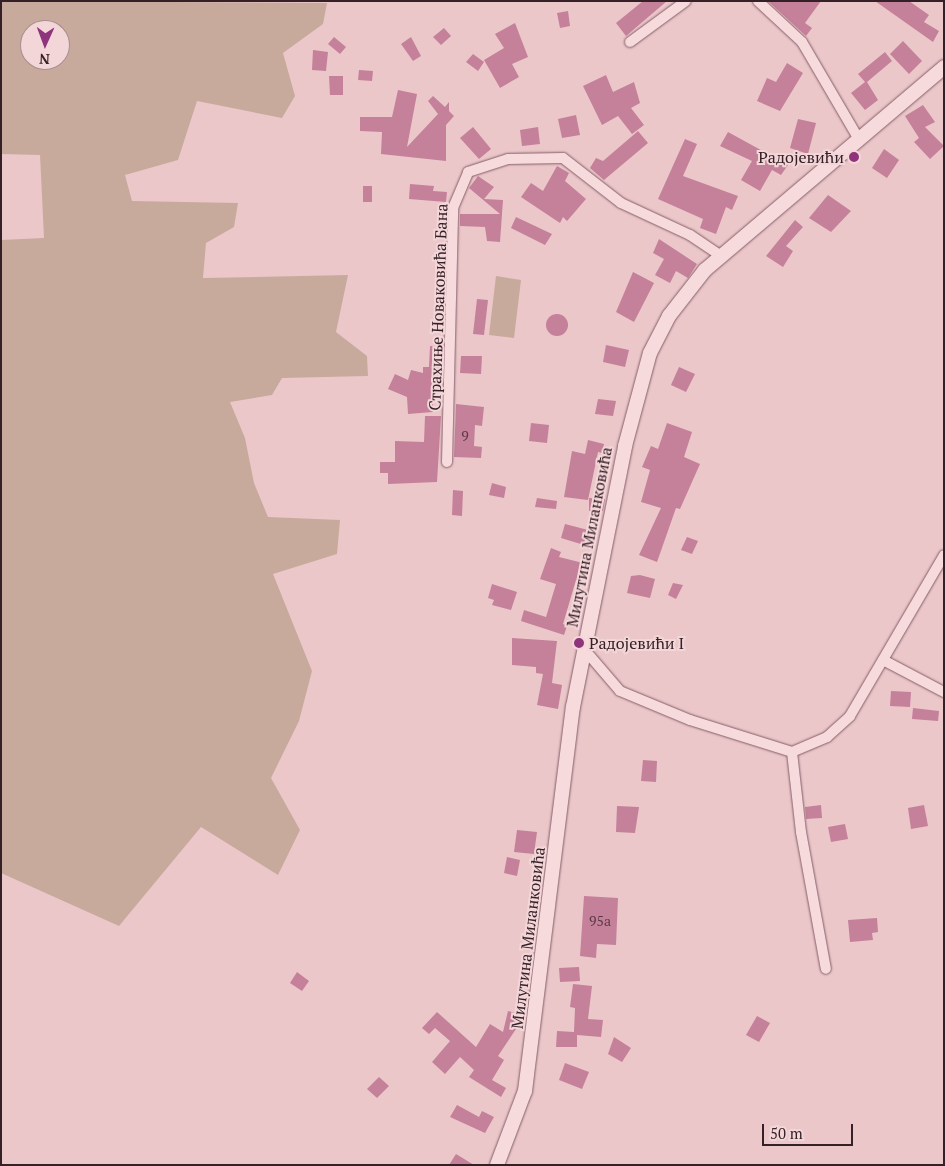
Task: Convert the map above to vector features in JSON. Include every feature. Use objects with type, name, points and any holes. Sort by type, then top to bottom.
[{"type":"main road","name":"Милутина Миланковића","points":[[497,1165],[525,1091],[573,707],[644,370],[675,306],[720,256],[944,67]]},
{"type":"street","points":[[630,42],[686,1]]},
{"type":"street","points":[[758,1],[802,42],[858,138]]},
{"type":"street","name":"Страхиње Новаковића Бана","points":[[447,462],[453,208],[468,172],[508,159],[569,160],[616,200],[696,238],[720,256]]},
{"type":"street","points":[[584,649],[620,691],[690,720],[792,752],[818,742],[843,724],[883,660],[944,555]]},
{"type":"street","points":[[883,660],[944,692]]},
{"type":"street","points":[[792,752],[799,822],[826,969]]},
{"type":"shaded area","points":[[1,1],[327,3],[323,24],[283,53],[295,96],[282,118],[197,101],[178,160],[125,175],[132,201],[238,203],[234,227],[206,243],[203,278],[348,275],[336,332],[367,356],[368,376],[282,378],[272,395],[230,402],[245,438],[254,483],[268,517],[340,520],[337,554],[273,574],[312,671],[299,721],[271,778],[300,830],[278,875],[201,827],[119,926],[1,873],[1,240],[44,238],[40,155],[1,154]]},
{"type":"shaded area","points":[[496,276],[521,280],[514,338],[489,335]]},
{"type":"building","points":[[643,1],[667,1],[626,36],[616,23]]},
{"type":"building","points":[[768,1],[821,1],[805,23],[812,28],[806,36]]},
{"type":"building","points":[[875,1],[909,1],[929,15],[924,22],[939,31],[933,42]]},
{"type":"building","points":[[568,11],[570,26],[560,28],[557,13]]},
{"type":"building","points":[[515,23],[528,57],[512,64],[519,77],[500,88],[484,60],[504,48],[495,34]]},
{"type":"building","points":[[444,28],[451,36],[441,45],[433,37]]},
{"type":"building","points":[[334,37],[346,47],[340,54],[328,44]]},
{"type":"building","points":[[411,37],[421,56],[413,61],[401,44]]},
{"type":"building","points":[[903,41],[922,61],[909,74],[890,54]]},
{"type":"building","points":[[313,50],[328,52],[326,71],[312,70]]},
{"type":"building","points":[[885,52],[892,61],[867,82],[878,100],[865,110],[851,93],[865,82],[858,74]]},
{"type":"building","points":[[473,54],[484,62],[478,71],[466,62]]},
{"type":"building","points":[[787,63],[803,73],[780,111],[757,101],[767,78],[776,82]]},
{"type":"building","points":[[359,70],[373,71],[372,81],[358,80]]},
{"type":"building","points":[[606,75],[613,92],[634,82],[640,103],[631,108],[644,125],[632,134],[618,116],[602,125],[583,86]]},
{"type":"building","points":[[329,76],[343,76],[343,95],[330,95]]},
{"type":"building","points":[[398,90],[417,94],[407,147],[438,114],[428,101],[433,96],[445,107],[449,102],[449,111],[454,116],[446,125],[446,161],[381,154],[382,132],[360,131],[360,117],[392,117]]},
{"type":"building","points":[[923,105],[935,122],[925,127],[944,146],[930,159],[914,142],[919,138],[905,116]]},
{"type":"building","points":[[576,115],[580,135],[562,138],[558,119]]},
{"type":"building","points":[[798,119],[816,123],[808,154],[790,148]]},
{"type":"building","points":[[473,127],[491,149],[479,159],[460,138]]},
{"type":"building","points":[[538,127],[540,144],[522,146],[520,130]]},
{"type":"building","points":[[638,131],[648,143],[604,180],[590,168],[596,158],[603,161]]},
{"type":"building","points":[[728,132],[788,165],[781,175],[772,170],[760,191],[741,180],[752,161],[720,146]]},
{"type":"building","points":[[685,139],[697,144],[683,176],[738,196],[732,210],[726,207],[716,234],[700,228],[703,219],[658,199]]},
{"type":"building","points":[[884,149],[899,160],[887,178],[872,168]]},
{"type":"building","points":[[557,166],[569,173],[565,181],[586,199],[567,221],[563,217],[560,223],[521,197],[531,183],[543,191]]},
{"type":"building","points":[[478,176],[494,187],[484,199],[503,200],[500,242],[487,241],[485,227],[460,226],[460,214],[500,214],[469,188]]},
{"type":"building","points":[[410,184],[434,186],[433,191],[447,192],[446,202],[409,199]]},
{"type":"building","points":[[363,186],[372,186],[372,202],[363,202]]},
{"type":"building","points":[[828,195],[851,211],[831,232],[809,218]]},
{"type":"building","points":[[516,217],[552,234],[545,245],[511,228]]},
{"type":"building","points":[[795,220],[803,227],[786,246],[793,251],[783,267],[766,256]]},
{"type":"building","points":[[659,239],[697,264],[688,278],[676,271],[670,283],[655,275],[664,259],[653,253]]},
{"type":"building","points":[[633,272],[654,283],[634,322],[616,312]]},
{"type":"building","points":[[477,299],[488,300],[484,335],[473,334]]},
{"type":"building","points":[[557,314],[567,321],[568,325],[561,335],[557,336],[547,329],[546,325],[553,315]]},
{"type":"building","points":[[606,345],[629,350],[625,367],[603,362]]},
{"type":"building","points":[[430,346],[443,347],[441,384],[432,384],[433,412],[408,414],[407,397],[388,389],[395,374],[408,380],[411,370],[423,373],[423,367],[429,367]]},
{"type":"building","points":[[461,356],[482,356],[481,374],[460,373]]},
{"type":"building","points":[[679,367],[695,374],[686,392],[671,385]]},
{"type":"building","points":[[598,399],[616,401],[613,416],[595,414]]},
{"type":"building","points":[[456,404],[484,407],[482,426],[475,425],[474,446],[482,447],[481,458],[454,457]]},
{"type":"building","points":[[425,416],[441,416],[437,482],[388,484],[388,473],[380,473],[380,462],[395,462],[395,441],[424,442]]},
{"type":"building","points":[[531,423],[549,425],[547,443],[529,441]]},
{"type":"building","points":[[667,423],[692,432],[684,457],[700,464],[680,509],[676,508],[657,562],[639,555],[661,508],[641,502],[650,470],[642,467],[651,446],[658,449]]},
{"type":"building","points":[[588,440],[604,444],[602,453],[598,452],[588,500],[564,497],[572,451],[585,454]]},
{"type":"building","points":[[492,483],[506,487],[504,498],[489,495]]},
{"type":"building","points":[[453,490],[463,491],[462,516],[452,515]]},
{"type":"building","points":[[537,498],[557,501],[556,509],[535,507]]},
{"type":"building","points":[[589,498],[605,499],[603,511],[589,511]]},
{"type":"building","points":[[565,524],[588,530],[584,545],[561,538]]},
{"type":"building","points":[[687,537],[698,541],[692,554],[681,550]]},
{"type":"building","points":[[551,548],[561,552],[559,557],[587,564],[582,581],[576,580],[563,624],[567,626],[564,635],[521,621],[524,610],[546,617],[556,584],[540,579]]},
{"type":"building","points":[[640,575],[655,579],[650,598],[627,593],[631,576]]},
{"type":"building","points":[[673,583],[683,585],[676,599],[668,595]]},
{"type":"building","points":[[492,584],[517,592],[511,610],[492,605],[494,600],[488,598]]},
{"type":"building","points":[[512,638],[557,641],[552,683],[562,685],[558,709],[537,705],[543,674],[536,673],[536,667],[512,665]]},
{"type":"building","points":[[891,691],[911,692],[910,707],[890,706]]},
{"type":"building","points":[[913,708],[939,711],[938,721],[912,719]]},
{"type":"building","points":[[643,760],[657,761],[656,782],[641,781]]},
{"type":"building","points":[[821,805],[822,818],[806,819],[805,807]]},
{"type":"building","points":[[924,805],[928,826],[911,829],[908,808]]},
{"type":"building","points":[[617,806],[639,807],[635,833],[616,832]]},
{"type":"building","points":[[845,824],[848,839],[831,842],[828,827]]},
{"type":"building","points":[[517,830],[537,832],[534,854],[514,852]]},
{"type":"building","points":[[507,857],[520,860],[517,876],[504,873]]},
{"type":"building","points":[[584,896],[618,898],[616,945],[597,944],[596,958],[580,956]]},
{"type":"building","points":[[877,918],[878,932],[872,933],[873,940],[850,942],[848,920]]},
{"type":"building","points":[[579,967],[580,981],[560,982],[559,968]]},
{"type":"building","points":[[297,972],[309,981],[302,991],[290,983]]},
{"type":"building","points":[[573,984],[592,986],[588,1019],[603,1020],[601,1037],[577,1035],[577,1047],[556,1047],[557,1031],[574,1032],[575,1008],[570,1007]]},
{"type":"building","points":[[508,1011],[523,1015],[519,1029],[516,1029],[498,1056],[504,1060],[492,1080],[506,1088],[501,1097],[469,1077],[474,1070],[460,1057],[445,1074],[432,1062],[450,1041],[435,1028],[429,1034],[422,1028],[437,1012],[476,1047],[490,1024],[503,1032]]},
{"type":"building","points":[[757,1016],[770,1023],[759,1042],[746,1035]]},
{"type":"building","points":[[614,1037],[631,1048],[622,1062],[608,1054]]},
{"type":"building","points":[[565,1063],[589,1072],[582,1089],[559,1080]]},
{"type":"building","points":[[379,1077],[389,1086],[377,1098],[367,1089]]},
{"type":"building","points":[[457,1105],[479,1117],[482,1111],[494,1117],[485,1133],[450,1117]]},
{"type":"building","points":[[456,1154],[474,1165],[449,1165]]},
{"type":"place","name":"Радојевићи","points":[[854,157]]},
{"type":"place","name":"Радојевићи I","points":[[579,643]]}]
